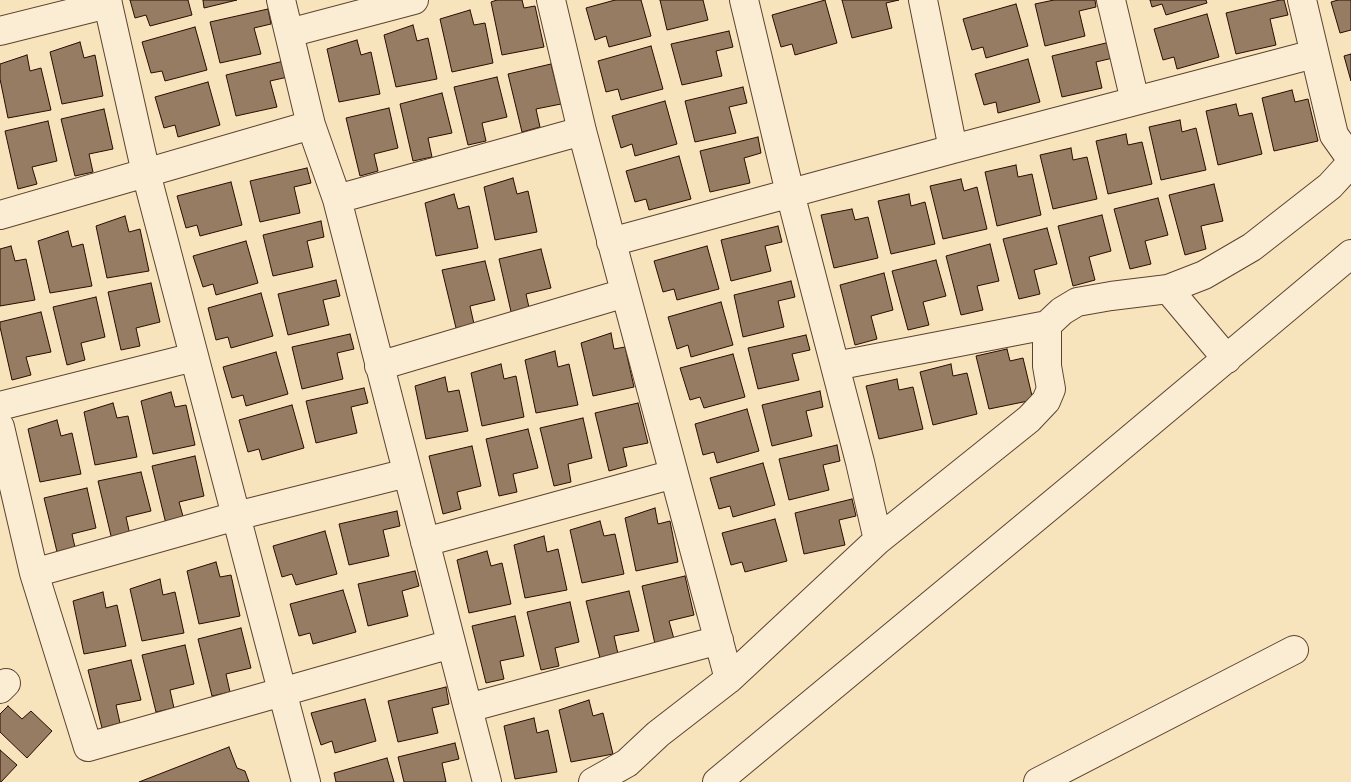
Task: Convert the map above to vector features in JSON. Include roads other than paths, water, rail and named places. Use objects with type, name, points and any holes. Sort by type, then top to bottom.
[{"type":"street","points":[[281,0],[311,125],[337,199],[487,782]]},
{"type":"street","points":[[289,33],[414,0]]},
{"type":"street","points":[[551,0],[611,242],[729,679]]},
{"type":"street","points":[[744,0],[790,193],[860,462],[878,540]]},
{"type":"street","points":[[923,0],[954,149]]},
{"type":"street","points":[[1111,0],[1135,101]]},
{"type":"street","points":[[1302,0],[1334,135],[1351,159]]},
{"type":"street","points":[[0,31],[108,2],[146,173],[306,782]]},
{"type":"street","points":[[611,242],[1314,54]]},
{"type":"street","points":[[0,215],[311,125]]},
{"type":"street","points":[[337,199],[582,131]]},
{"type":"street","points":[[834,366],[1047,325],[1062,311],[1077,302],[1168,289],[1204,275],[1252,247],[1330,186],[1351,163]]},
{"type":"street","points":[[717,782],[1351,254]]},
{"type":"street","points":[[1168,289],[1227,358]]},
{"type":"street","points":[[379,366],[625,293]]},
{"type":"street","points":[[593,782],[627,763],[658,734],[729,679],[878,540],[1029,419],[1046,401],[1051,389],[1047,366],[1047,325]]},
{"type":"street","points":[[0,406],[194,357]]},
{"type":"street","points":[[0,427],[34,573],[88,747],[451,644]]},
{"type":"street","points":[[34,573],[236,516],[407,473]]},
{"type":"street","points":[[425,542],[674,474]]},
{"type":"street","points":[[468,708],[719,640]]},
{"type":"street","points":[[1038,782],[1294,650]]}]
